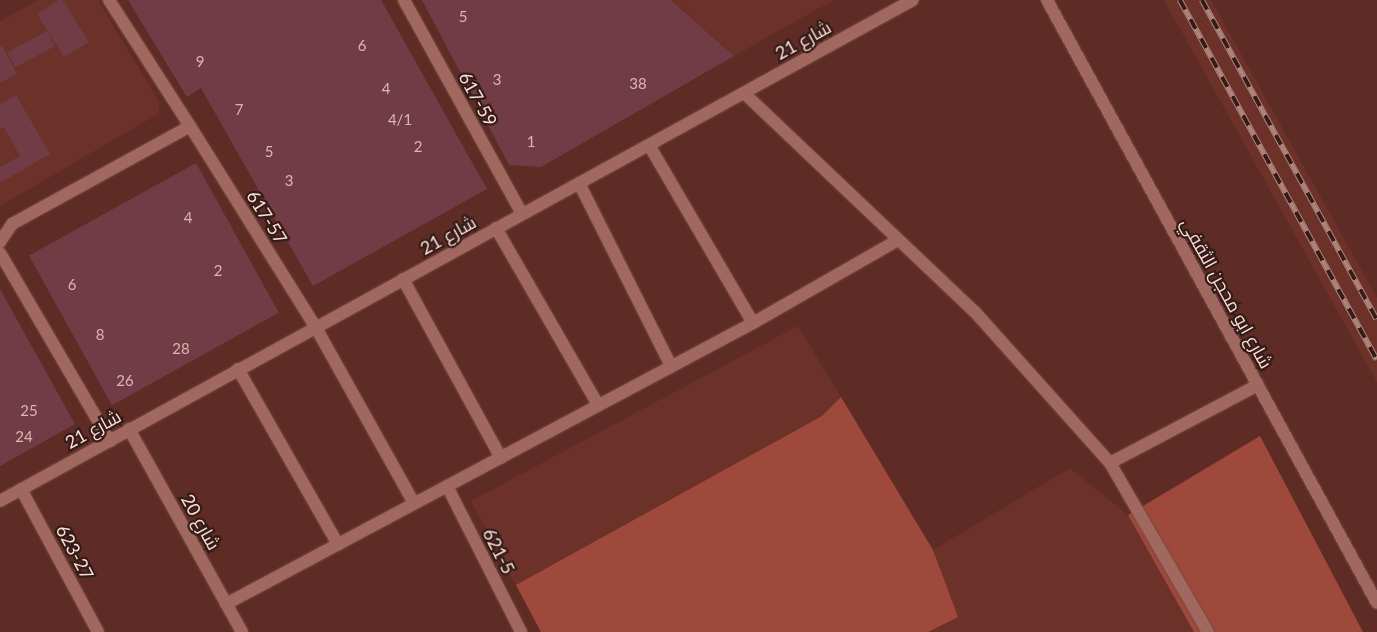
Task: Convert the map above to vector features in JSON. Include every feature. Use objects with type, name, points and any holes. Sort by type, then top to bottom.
[{"type":"street","name":"617-57","points":[[109,0],[315,326],[414,504]]},
{"type":"street","name":"617-59","points":[[404,0],[522,214]]},
{"type":"street","name":"شارع 21","points":[[0,501],[315,326],[913,0]]},
{"type":"street","name":"شارع ابو محجن الثقفي","points":[[1047,0],[1377,603]]},
{"type":"street","points":[[744,93],[975,312],[1110,463],[1208,632]]},
{"type":"street","points":[[0,242],[12,224],[190,126]]},
{"type":"street","points":[[649,145],[754,323]]},
{"type":"street","points":[[579,183],[671,366]]},
{"type":"street","points":[[496,228],[598,405]]},
{"type":"street","points":[[226,604],[754,323],[898,240]]},
{"type":"street","points":[[0,253],[110,440]]},
{"type":"street","points":[[403,279],[501,458]]},
{"type":"street","points":[[238,369],[338,544]]},
{"type":"street","points":[[1110,463],[1258,385]]},
{"type":"street","name":"شارع 20","points":[[129,429],[242,632]]},
{"type":"street","name":"621-5","points":[[447,486],[521,632]]},
{"type":"street","name":"623-27","points":[[21,489],[98,632]]},
{"type":"shaded area","points":[[38,0],[98,0],[160,103],[158,114],[0,206],[0,21]]},
{"type":"shaded area","points":[[672,0],[834,0],[734,56]]},
{"type":"shaded area","points":[[1164,0],[1211,0],[1377,298],[1377,382]]},
{"type":"shaded area","points":[[798,326],[933,550],[1070,468],[1128,515],[1194,632],[541,632],[471,501]]},
{"type":"shaded area","points":[[841,397],[933,550],[958,617],[928,632],[541,632],[516,585],[822,416]]},
{"type":"shaded area","points":[[1260,436],[1363,632],[1194,632],[1128,515]]},
{"type":"building","points":[[59,0],[63,0],[89,42],[64,57],[37,14]]},
{"type":"building","points":[[128,0],[381,0],[487,189],[313,286],[201,88],[187,97]]},
{"type":"building","points":[[422,0],[671,0],[734,56],[541,167],[509,165]]},
{"type":"building","points":[[47,31],[55,46],[15,67],[7,52]]},
{"type":"building","points":[[2,46],[17,74],[0,83],[0,47]]},
{"type":"building","points":[[16,95],[50,154],[0,183],[0,164],[1,167],[20,156],[4,127],[0,129],[0,105]]},
{"type":"building","points":[[196,163],[279,313],[112,405],[29,256]]},
{"type":"building","points":[[0,289],[75,424],[0,466]]},
{"type":"railway","points":[[1180,0],[1377,360]]},
{"type":"railway","points":[[1202,0],[1377,319]]}]
